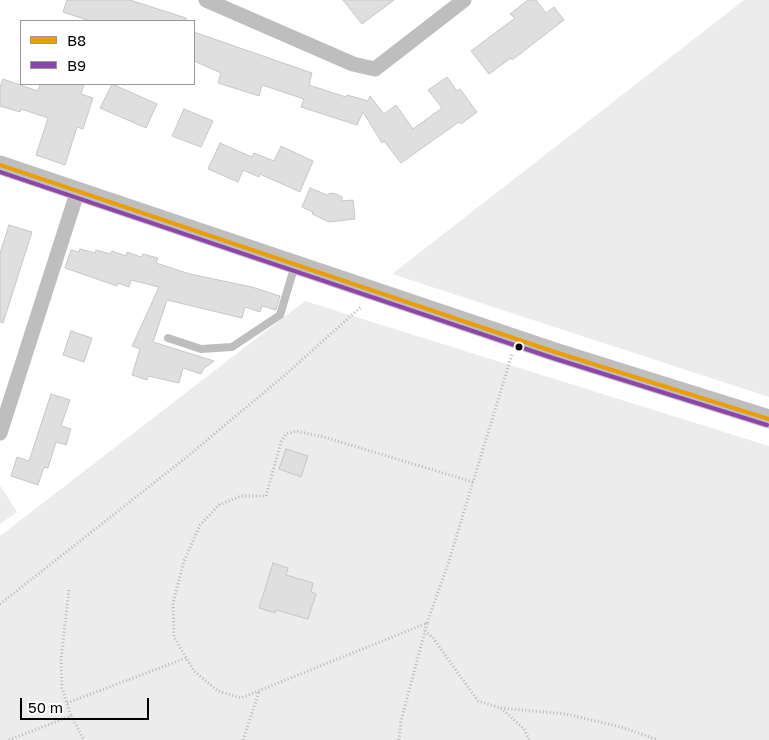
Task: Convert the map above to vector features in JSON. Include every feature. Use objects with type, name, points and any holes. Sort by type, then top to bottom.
[{"type":"street","points":[[206,0],[354,64],[375,69],[464,0]]},
{"type":"street","points":[[0,165],[517,339],[769,420]]},
{"type":"street","points":[[0,433],[78,190]]},
{"type":"lane","points":[[168,338],[201,348],[232,347],[280,315],[295,264]]},
{"type":"path","points":[[0,604],[183,460],[285,375],[362,306]]},
{"type":"path","points":[[399,740],[401,721],[427,623],[449,561],[517,339]]},
{"type":"path","points":[[427,623],[241,698],[218,691],[194,671],[174,637],[173,603],[184,561],[200,525],[219,505],[241,496],[266,496],[281,442],[286,434],[296,431],[324,437],[473,482]]},
{"type":"path","points":[[68,590],[61,660],[62,688],[71,716],[84,740]]},
{"type":"path","points":[[425,632],[433,638],[478,701],[501,708],[566,714],[621,727],[658,740]]},
{"type":"path","points":[[67,703],[186,658]]},
{"type":"path","points":[[244,740],[259,691]]},
{"type":"path","points":[[501,708],[524,729],[530,740]]},
{"type":"path","points":[[9,740],[71,716]]},
{"type":"shaded area","points":[[744,0],[769,0],[769,397],[392,274]]},
{"type":"shaded area","points":[[305,301],[769,446],[769,740],[0,740],[0,536]]},
{"type":"shaded area","points":[[0,485],[17,512],[0,524]]},
{"type":"building","points":[[67,0],[130,0],[186,18],[186,20],[87,20],[63,12]]},
{"type":"building","points":[[343,0],[394,0],[362,24]]},
{"type":"building","points":[[528,0],[536,0],[546,13],[554,7],[564,20],[512,60],[511,58],[489,74],[471,51],[515,18],[510,14]]},
{"type":"building","points":[[195,32],[312,73],[309,85],[346,97],[347,95],[368,101],[370,96],[384,114],[396,105],[413,129],[442,108],[428,90],[447,77],[457,91],[460,89],[477,112],[461,124],[459,122],[401,163],[384,141],[382,143],[363,112],[357,125],[301,107],[304,99],[262,85],[259,96],[218,83],[221,73],[195,61]]},
{"type":"building","points":[[3,79],[38,91],[40,85],[84,85],[81,94],[93,98],[83,129],[77,127],[65,165],[36,155],[48,118],[21,109],[20,112],[0,106],[0,87]]},
{"type":"building","points":[[112,85],[157,104],[146,128],[100,108]]},
{"type":"building","points":[[184,109],[213,121],[201,147],[172,136]]},
{"type":"building","points":[[220,143],[252,157],[254,153],[274,161],[281,146],[313,161],[300,192],[260,174],[259,177],[243,170],[238,182],[208,169]]},
{"type":"building","points":[[310,188],[327,195],[330,193],[336,194],[342,197],[342,201],[353,200],[355,219],[329,222],[312,214],[313,212],[302,207]]},
{"type":"building","points":[[9,225],[32,232],[3,323],[0,322],[0,253]]},
{"type":"building","points":[[80,249],[95,253],[96,250],[110,254],[112,251],[126,256],[127,252],[141,257],[143,254],[158,258],[156,263],[190,274],[252,287],[280,296],[276,310],[262,306],[260,312],[245,307],[242,318],[167,300],[153,342],[214,361],[203,369],[201,374],[183,368],[179,383],[148,376],[147,380],[132,375],[140,349],[132,346],[159,287],[131,280],[129,287],[118,283],[117,286],[65,268],[71,250],[79,252]]},
{"type":"building","points":[[71,331],[92,338],[84,362],[63,355]]},
{"type":"building","points":[[51,394],[70,400],[61,426],[71,429],[66,445],[56,442],[48,468],[44,467],[38,485],[11,476],[17,457],[29,461]]},
{"type":"building","points":[[286,449],[308,456],[301,477],[279,469]]},
{"type":"building","points":[[273,563],[288,568],[286,575],[313,583],[311,592],[316,594],[308,619],[276,610],[275,613],[259,608]]},
{"type":"transit line","name":"B8","points":[[0,165],[555,352],[769,419]]},
{"type":"transit line","name":"B9","points":[[0,172],[553,358],[767,425]]}]
